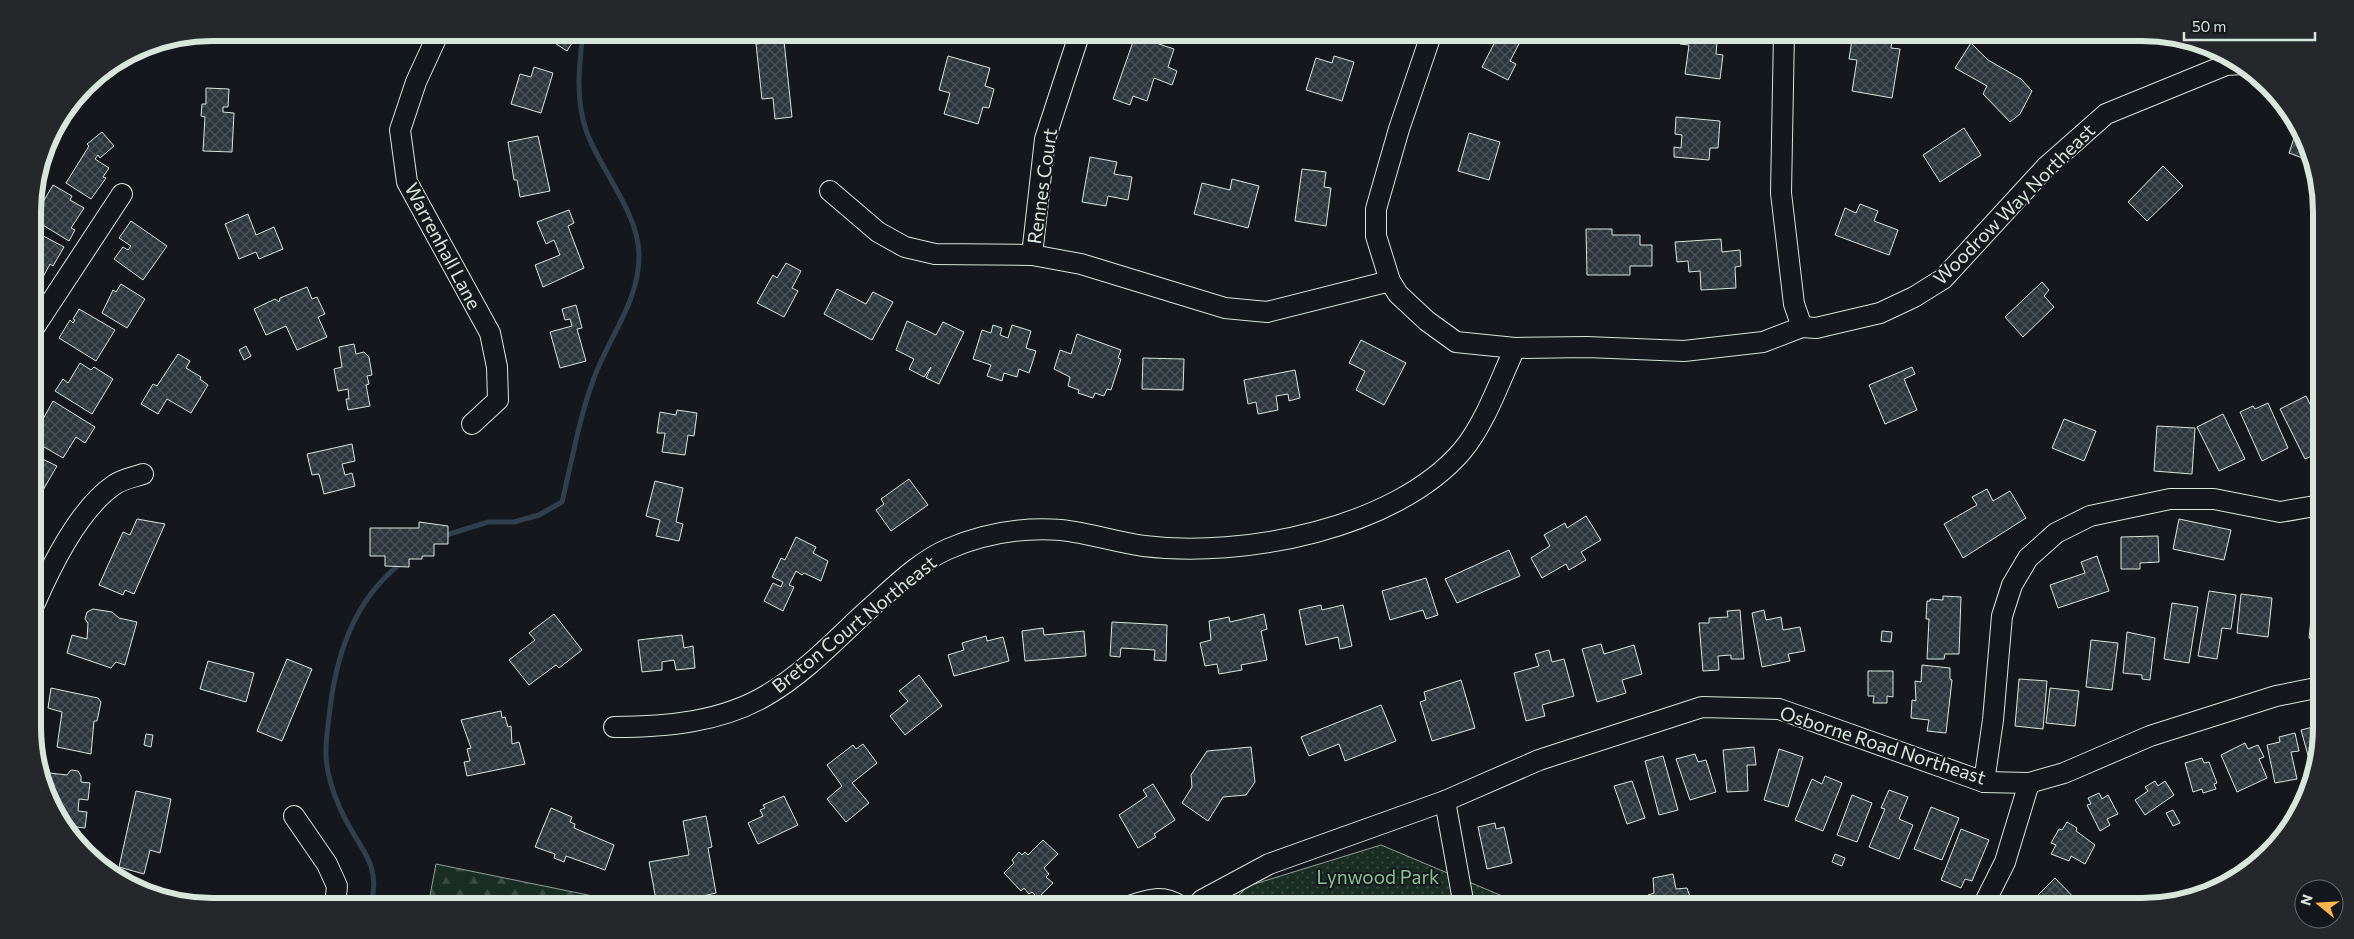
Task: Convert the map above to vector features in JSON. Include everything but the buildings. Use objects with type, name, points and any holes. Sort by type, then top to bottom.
[{"type":"street","points":[[830,191],[878,232],[905,248],[934,254],[1032,255],[1081,264],[1225,308],[1267,312],[1390,281],[1376,236],[1376,209],[1399,129],[1429,41]]},
{"type":"street","points":[[1784,41],[1781,193],[1794,304],[1802,327]]},
{"type":"street","name":"Warrenhall Lane","points":[[434,42],[416,82],[400,130],[407,182],[490,333],[496,367],[498,400],[472,424]]},
{"type":"street","name":"Rennes Court","points":[[1032,255],[1045,139],[1077,42]]},
{"type":"street","name":"Woodrow Way Northeast","points":[[1390,281],[1398,294],[1427,321],[1456,342],[1515,348],[1684,351],[1763,342],[1802,327],[1816,328],[1880,313],[1914,297],[1943,279],[2046,167],[2106,114],[2228,65]]},
{"type":"street","points":[[42,316],[122,194]]},
{"type":"street","name":"Breton Court Northeast","points":[[614,727],[653,726],[703,718],[734,710],[766,696],[791,679],[917,569],[945,550],[988,535],[1024,530],[1062,530],[1186,550],[1224,548],[1274,542],[1344,523],[1402,500],[1433,480],[1464,450],[1480,422],[1515,348]]},
{"type":"street","points":[[41,591],[68,539],[99,497],[116,483],[143,474]]},
{"type":"street","points":[[1984,782],[1993,720],[2002,616],[2012,585],[2028,558],[2056,533],[2090,516],[2170,499],[2214,499],[2280,512],[2313,506]]},
{"type":"street","name":"Osborne Road Northeast","points":[[1207,897],[1269,864],[1445,801],[1539,760],[1702,706],[1778,709],[1984,782],[2029,783],[2064,773],[2150,736],[2276,696],[2313,689]]},
{"type":"street","points":[[1987,897],[2005,862],[2029,783]]},
{"type":"street","points":[[1445,801],[1462,897]]},
{"type":"street","points":[[294,816],[327,864],[338,886],[336,898]]},
{"type":"green space","name":"Lynwood Park","points":[[1381,845],[1505,897],[1237,897],[1248,886]]},
{"type":"green space","points":[[436,864],[602,898],[430,898]]},
{"type":"waterway","points":[[443,536],[488,522],[514,522],[539,515],[562,502],[580,424],[594,378],[629,303],[634,287],[638,271],[639,254],[633,223],[594,148],[583,120],[579,95],[582,42]]},
{"type":"waterway","points":[[372,898],[374,885],[371,867],[335,797],[327,766],[326,743],[336,674],[341,653],[349,633],[358,614],[370,596],[383,579],[400,564]]}]
